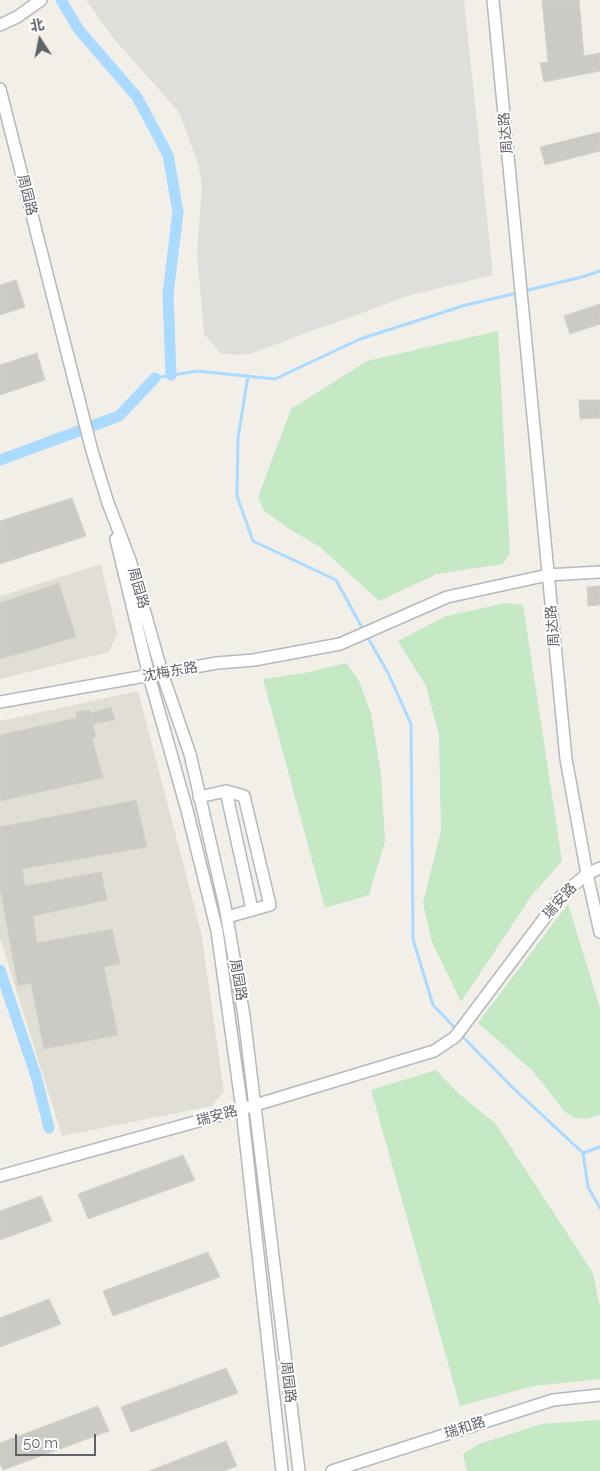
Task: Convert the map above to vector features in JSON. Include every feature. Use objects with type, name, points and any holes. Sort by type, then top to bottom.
[{"type":"street","points":[[0,25],[17,17],[41,0]]},
{"type":"street","name":"周达路","points":[[493,0],[566,759],[586,874],[600,932]]},
{"type":"street","name":"周园路","points":[[0,89],[92,451],[108,503],[149,676],[189,819],[217,931],[242,1109],[282,1471]]},
{"type":"street","name":"周园路","points":[[108,503],[130,560],[162,673],[190,754],[227,917],[244,1016],[299,1471]]},
{"type":"street","points":[[548,575],[600,572]]},
{"type":"street","name":"沈梅东路","points":[[0,702],[340,644],[448,597],[548,575]]},
{"type":"street","points":[[226,791],[252,909]]},
{"type":"street","points":[[200,797],[226,791],[244,796],[270,905],[227,917]]},
{"type":"street","name":"瑞安路","points":[[0,1176],[242,1109],[434,1051],[455,1037],[561,896],[586,874],[600,868]]},
{"type":"street","name":"瑞和路","points":[[332,1471],[553,1400],[600,1395]]},
{"type":"shaded area","points":[[86,0],[464,0],[493,275],[411,295],[249,354],[231,355],[220,353],[204,334],[197,253],[202,186],[198,164],[179,112],[114,39]]},
{"type":"shaded area","points":[[101,564],[117,633],[109,652],[0,679],[0,596]]},
{"type":"shaded area","points":[[138,691],[201,932],[224,1091],[212,1106],[62,1136],[0,938],[0,721]]},
{"type":"green space","points":[[498,331],[510,553],[503,564],[437,574],[379,601],[320,547],[264,511],[258,497],[291,409],[367,361]]},
{"type":"green space","points":[[506,603],[523,605],[562,861],[532,895],[461,1002],[432,942],[423,903],[441,831],[439,735],[426,686],[398,641],[446,616]]},
{"type":"green space","points":[[346,663],[359,681],[371,713],[381,774],[385,841],[369,895],[325,908],[263,679],[305,673]]},
{"type":"green space","points":[[568,904],[600,1008],[600,1114],[588,1119],[574,1118],[564,1111],[533,1071],[478,1023]]},
{"type":"green space","points":[[436,1070],[459,1094],[495,1123],[593,1273],[600,1308],[600,1379],[533,1386],[460,1406],[371,1090]]},
{"type":"green space","points":[[600,1420],[600,1471],[467,1471],[463,1454],[479,1444],[542,1424]]},
{"type":"building","points":[[542,0],[579,0],[584,56],[600,53],[600,71],[544,82],[540,63],[548,62]]},
{"type":"building","points":[[600,132],[600,151],[545,165],[540,147]]},
{"type":"building","points":[[16,280],[25,307],[0,315],[0,285]]},
{"type":"building","points":[[600,304],[600,324],[570,334],[564,316]]},
{"type":"building","points":[[37,353],[45,380],[0,395],[0,365]]},
{"type":"building","points":[[579,400],[600,400],[600,418],[580,419]]},
{"type":"building","points":[[72,498],[86,536],[0,564],[0,521]]},
{"type":"building","points":[[59,583],[76,637],[0,659],[0,603]]},
{"type":"building","points":[[600,586],[600,605],[588,606],[587,587]]},
{"type":"building","points":[[111,707],[115,720],[93,724],[96,737],[92,738],[103,778],[0,801],[0,735],[76,718],[76,712],[90,710],[90,713]]},
{"type":"building","points":[[136,800],[147,847],[22,869],[25,886],[101,872],[107,900],[33,916],[37,943],[112,929],[120,964],[104,967],[118,1035],[44,1049],[31,983],[18,986],[0,888],[0,827]]},
{"type":"building","points":[[183,1155],[195,1180],[88,1219],[78,1194]]},
{"type":"building","points":[[41,1196],[52,1221],[0,1240],[0,1211]]},
{"type":"building","points":[[208,1252],[220,1277],[113,1316],[103,1291]]},
{"type":"building","points":[[49,1299],[61,1324],[0,1347],[0,1318]]},
{"type":"building","points":[[226,1368],[238,1393],[131,1432],[121,1407]]},
{"type":"building","points":[[98,1406],[109,1431],[3,1470],[0,1464],[0,1443]]},
{"type":"building","points":[[226,1441],[237,1466],[224,1471],[149,1471]]},
{"type":"waterway","points":[[61,0],[79,30],[137,97],[168,155],[178,212],[168,294],[171,375]]},
{"type":"waterway","points":[[524,291],[600,271]]},
{"type":"waterway","points":[[155,378],[197,371],[275,379],[360,339],[466,305],[517,293]]},
{"type":"waterway","points":[[248,376],[238,438],[237,496],[253,541],[336,580],[364,631]]},
{"type":"waterway","points":[[0,460],[119,416],[155,378]]},
{"type":"waterway","points":[[367,636],[388,673],[411,724],[413,939],[433,1005],[456,1029]]},
{"type":"waterway","points":[[0,970],[36,1076],[49,1128]]},
{"type":"waterway","points":[[460,1034],[512,1087],[583,1153],[588,1187],[600,1208]]},
{"type":"waterway","points":[[583,1153],[600,1147]]}]
